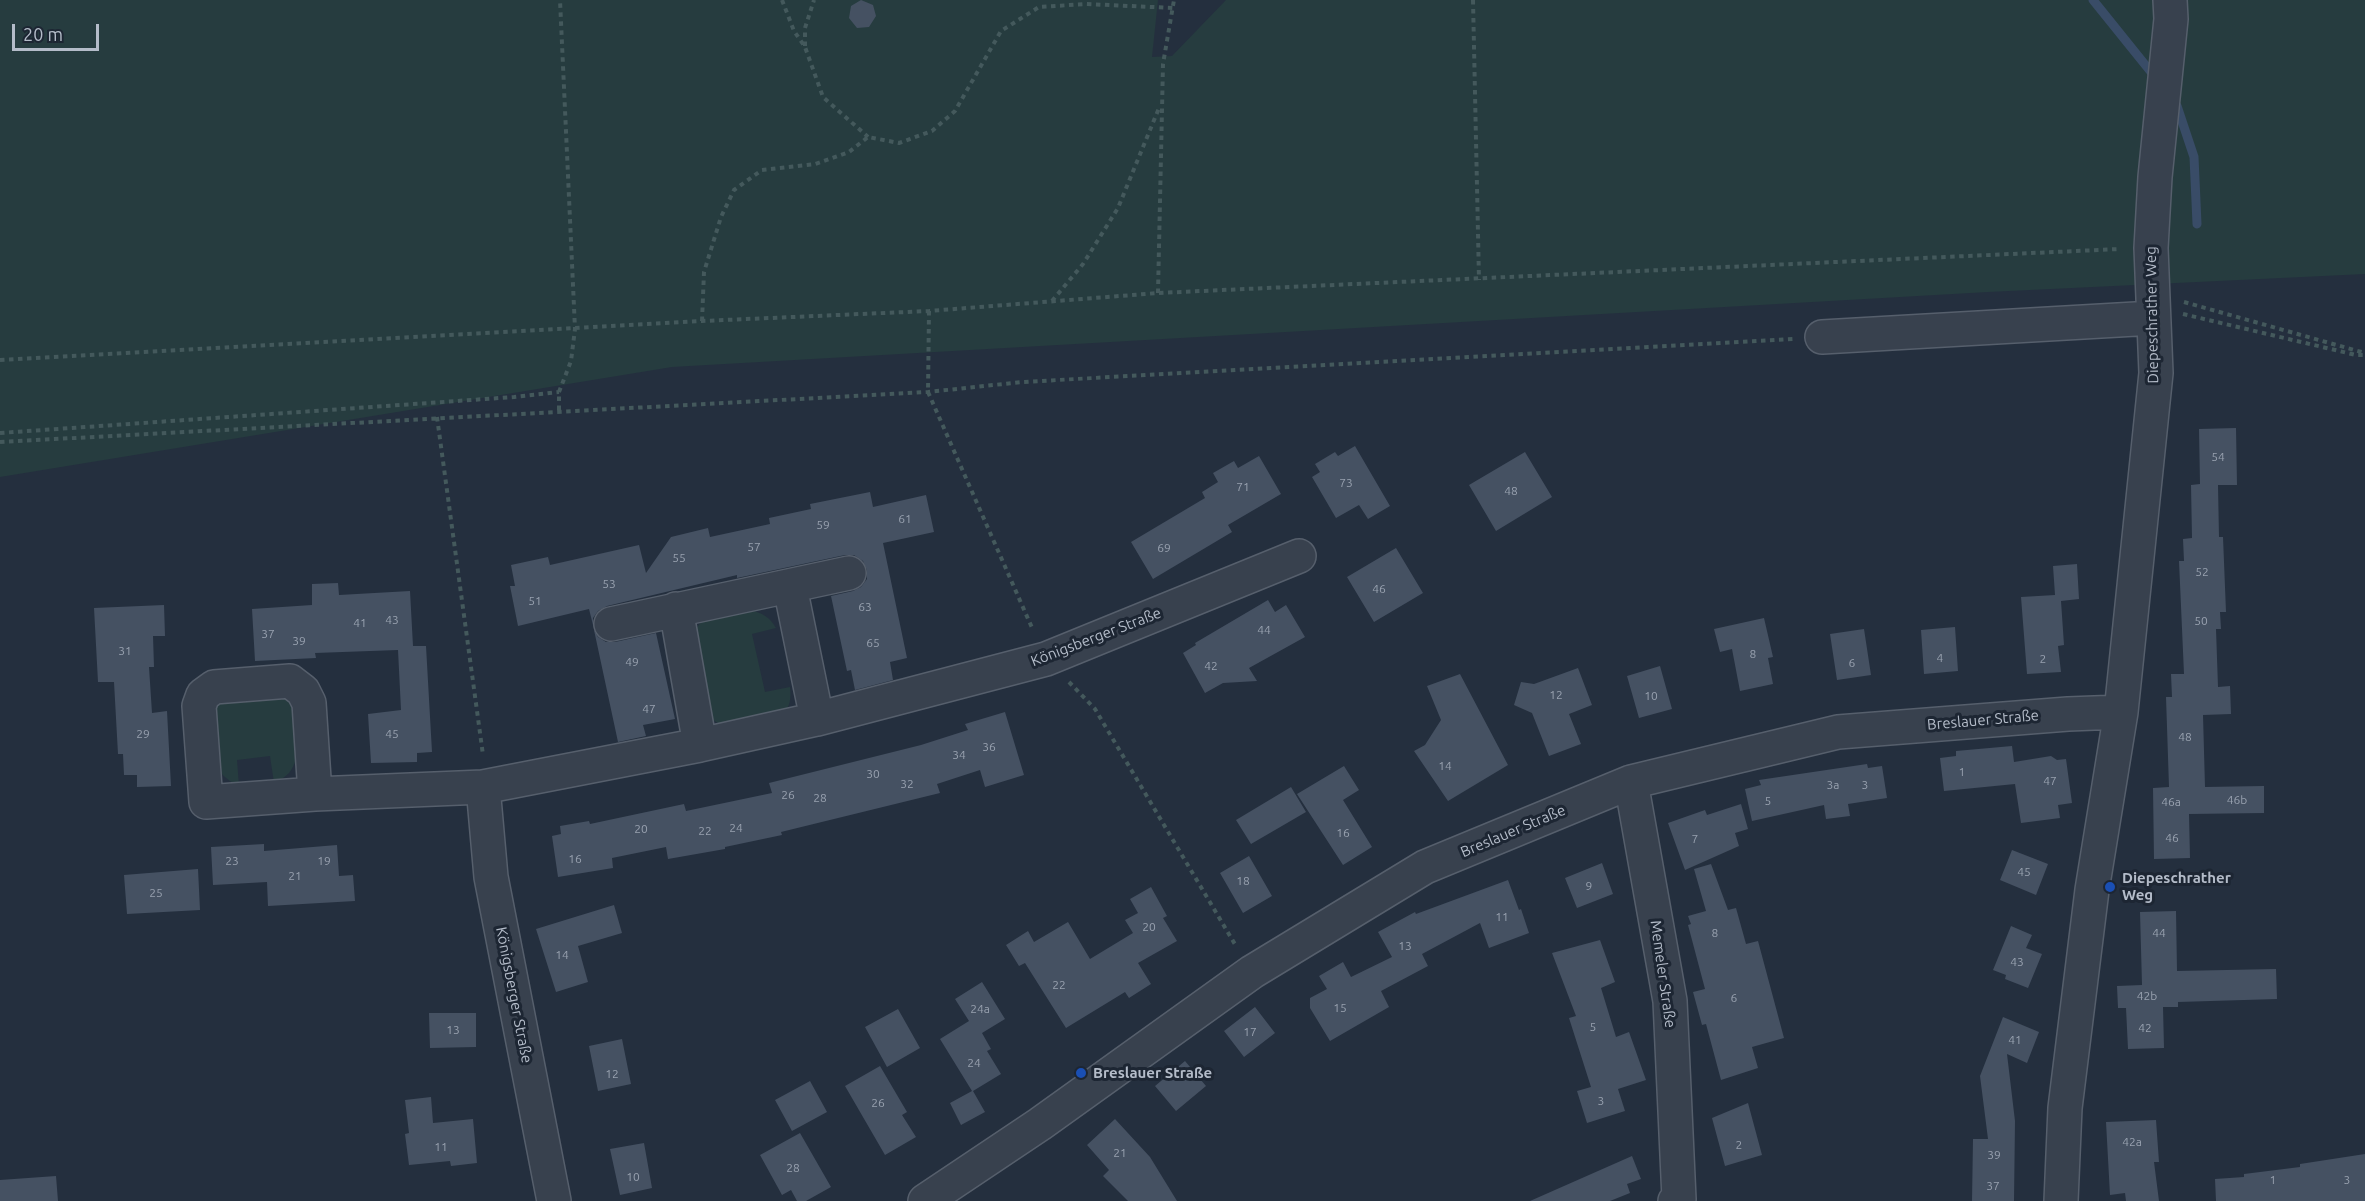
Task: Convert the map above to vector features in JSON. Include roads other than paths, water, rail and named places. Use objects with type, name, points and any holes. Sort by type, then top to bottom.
[{"type":"street","name":"Diepeschrather Weg","points":[[2061,1201],[2066,1096],[2092,890],[2121,712],[2156,373],[2151,248],[2155,177],[2171,19],[2170,0]]},
{"type":"street","points":[[1822,337],[2153,306]]},
{"type":"street","name":"Königsberger Straße","points":[[315,794],[309,703],[303,691],[290,681],[214,687],[203,695],[199,705],[206,802],[315,794],[483,787],[700,745],[817,719],[1046,659],[1299,556]]},
{"type":"street","points":[[611,624],[849,573]]},
{"type":"street","points":[[790,586],[817,719]]},
{"type":"street","points":[[676,609],[700,745]]},
{"type":"street","name":"Breslauer Straße","points":[[925,1201],[1040,1124],[1252,972],[1425,867],[1631,782],[1838,732],[2121,712]]},
{"type":"street","name":"Memeler Straße","points":[[1631,782],[1670,1001],[1679,1199],[1675,1201]]},
{"type":"street","name":"Königsberger Straße","points":[[483,787],[491,878],[554,1201]]},
{"type":"waterway","points":[[2093,0],[2151,72]]},
{"type":"waterway","points":[[2177,106],[2194,157],[2197,224]]},
{"type":"place","name":"Diepeschrather Weg","points":[[2110,887]]},
{"type":"place","name":"Breslauer Straße","points":[[1081,1073]]}]
